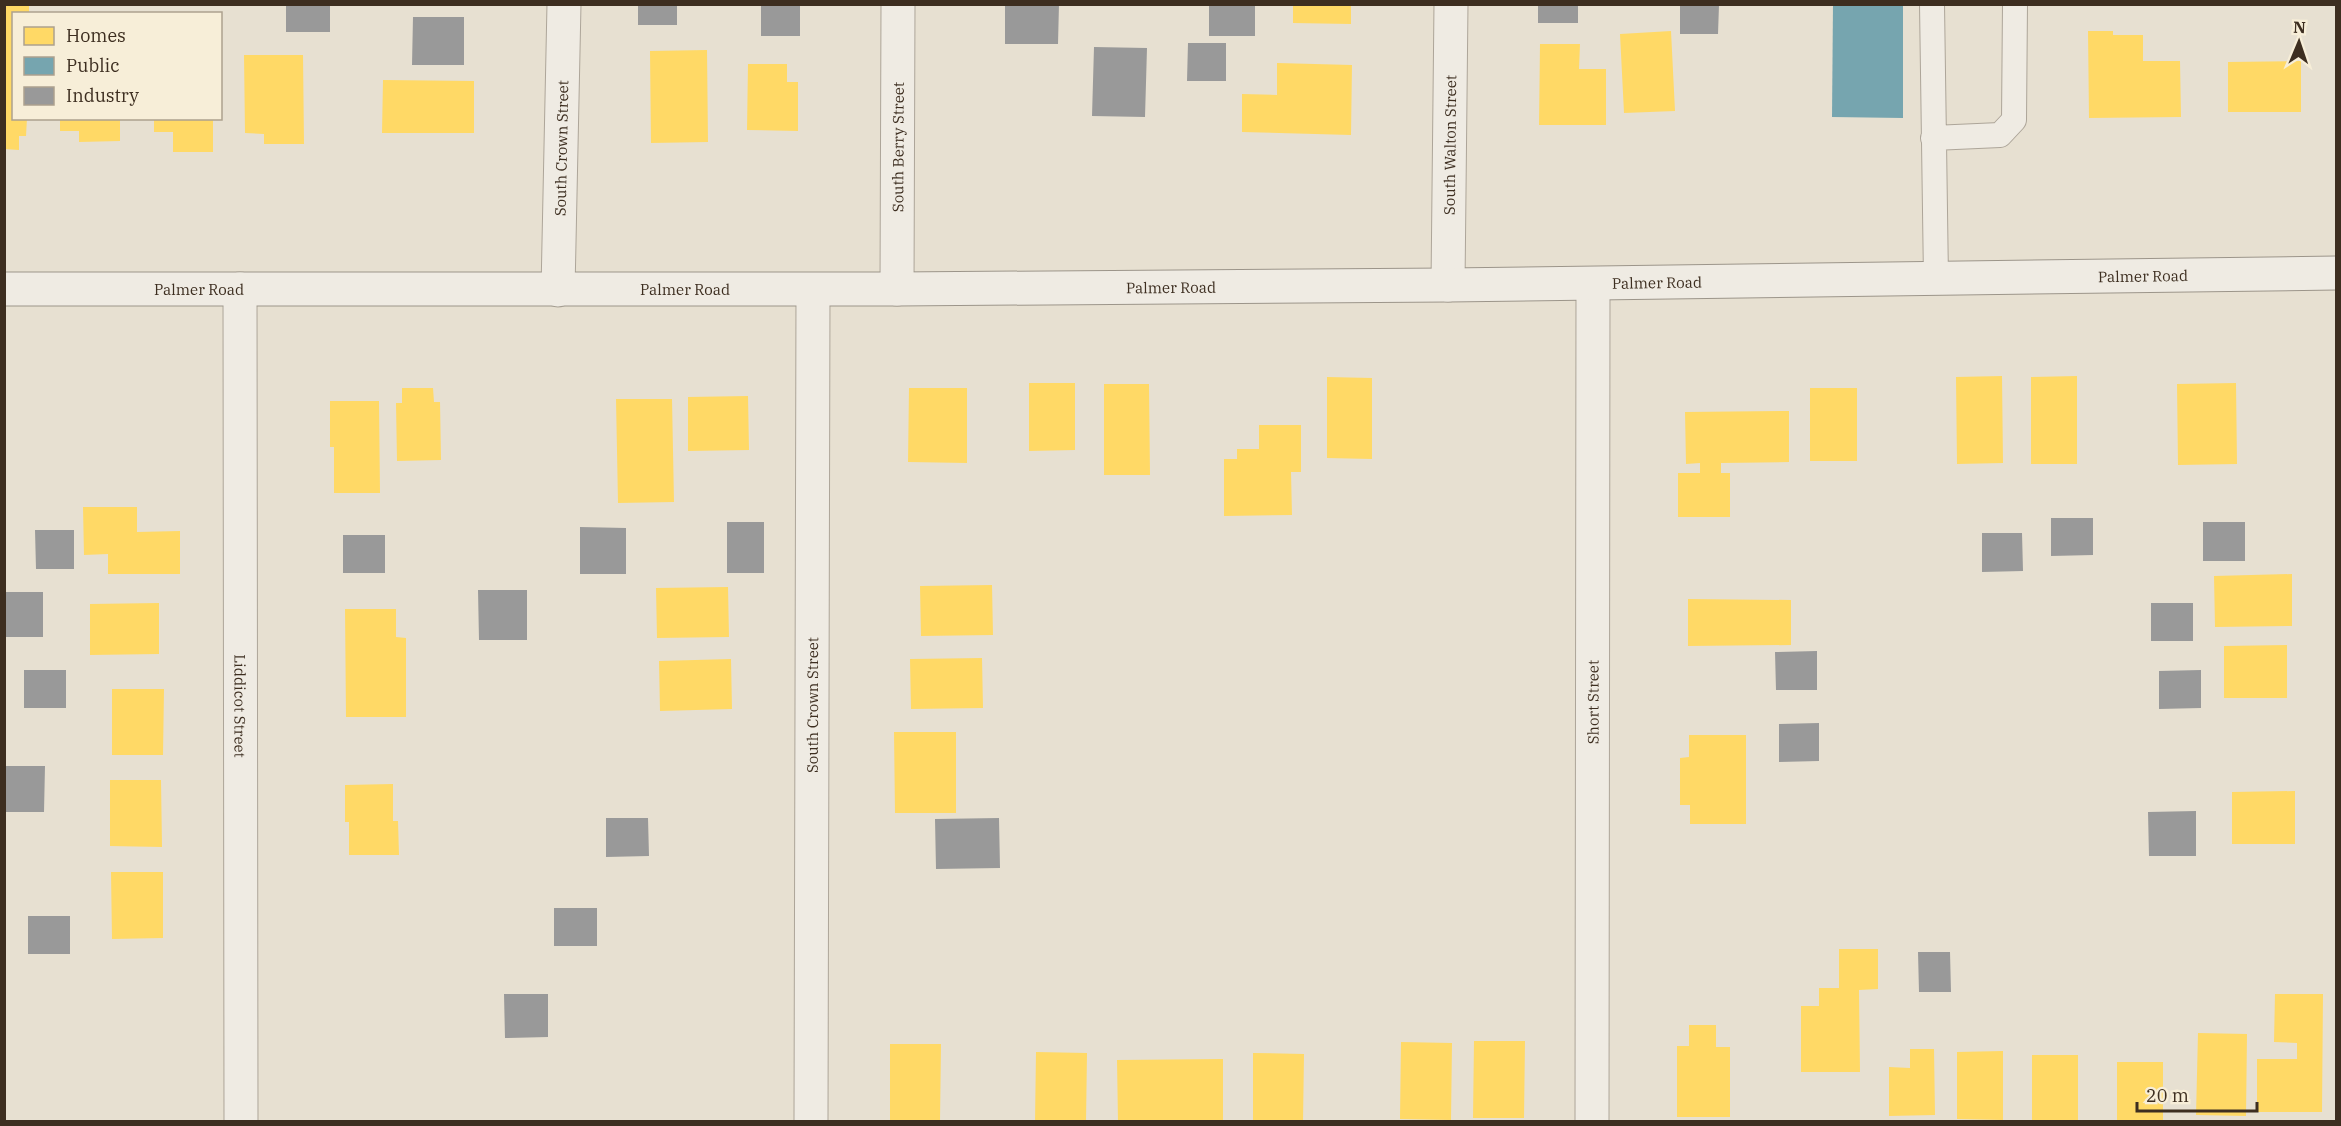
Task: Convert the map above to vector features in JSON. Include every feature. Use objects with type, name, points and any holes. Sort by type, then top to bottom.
[{"type":"street","name":"South Crown Street","points":[[558,290],[564,4]]},
{"type":"street","name":"South Berry Street","points":[[897,290],[898,4]]},
{"type":"street","name":"South Walton Street","points":[[1448,285],[1451,4]]},
{"type":"street","name":"Palmer Road","points":[[4,289],[897,290],[1593,284],[2337,273]]},
{"type":"street","name":"Short Street","points":[[1592,1122],[1593,284]]},
{"type":"street","name":"Liddicot Street","points":[[240,289],[241,1122]]},
{"type":"street","name":"South Crown Street","points":[[811,1122],[813,290]]},
{"type":"lane","points":[[1932,4],[1936,279]]},
{"type":"lane","points":[[1933,138],[2000,135],[2014,120],[2015,4]]},
{"type":"building: Homes","points":[[4,4],[29,4],[29,12],[12,12],[12,120],[27,120],[26,136],[19,136],[19,150],[4,149]]},
{"type":"building: Homes","points":[[1293,4],[1351,4],[1351,24],[1293,23]]},
{"type":"building: Homes","points":[[1671,31],[1675,111],[1624,113],[1620,34]]},
{"type":"building: Homes","points":[[2088,31],[2113,31],[2113,35],[2143,35],[2143,61],[2180,61],[2181,117],[2089,118]]},
{"type":"building: Homes","points":[[1540,44],[1580,44],[1579,69],[1606,69],[1606,125],[1539,125]]},
{"type":"building: Homes","points":[[707,50],[708,142],[651,143],[650,51]]},
{"type":"building: Homes","points":[[244,55],[303,55],[304,144],[264,144],[264,134],[245,133]]},
{"type":"building: Homes","points":[[2301,61],[2301,112],[2228,112],[2228,62]]},
{"type":"building: Homes","points":[[1277,63],[1352,65],[1351,135],[1242,132],[1242,94],[1277,95]]},
{"type":"building: Homes","points":[[748,64],[787,64],[787,82],[798,82],[798,131],[747,130]]},
{"type":"building: Homes","points":[[383,80],[474,81],[474,133],[382,133]]},
{"type":"building: Homes","points":[[60,120],[120,120],[120,141],[79,142],[79,131],[60,131]]},
{"type":"building: Homes","points":[[154,120],[213,120],[213,152],[173,152],[173,132],[154,132]]},
{"type":"building: Homes","points":[[2002,376],[2003,463],[1957,464],[1956,377]]},
{"type":"building: Homes","points":[[2077,376],[2077,464],[2031,464],[2031,377]]},
{"type":"building: Homes","points":[[1327,377],[1372,378],[1372,459],[1327,458]]},
{"type":"building: Homes","points":[[1029,383],[1075,383],[1075,450],[1029,451]]},
{"type":"building: Homes","points":[[2236,383],[2237,464],[2178,465],[2177,384]]},
{"type":"building: Homes","points":[[1104,384],[1149,384],[1150,475],[1104,475]]},
{"type":"building: Homes","points":[[402,388],[433,388],[434,402],[440,402],[441,460],[397,461],[396,403],[402,403]]},
{"type":"building: Homes","points":[[909,388],[967,388],[967,463],[908,462]]},
{"type":"building: Homes","points":[[1810,388],[1857,388],[1857,461],[1810,461]]},
{"type":"building: Homes","points":[[748,396],[749,450],[688,451],[688,397]]},
{"type":"building: Homes","points":[[616,399],[672,399],[674,502],[618,503]]},
{"type":"building: Homes","points":[[330,401],[379,401],[380,493],[334,493],[334,447],[330,447]]},
{"type":"building: Homes","points":[[1789,411],[1789,462],[1721,463],[1721,473],[1730,473],[1730,517],[1678,517],[1678,473],[1700,473],[1700,463],[1686,464],[1685,412]]},
{"type":"building: Homes","points":[[1259,425],[1301,425],[1301,472],[1291,472],[1292,515],[1224,516],[1224,459],[1237,459],[1237,449],[1259,449]]},
{"type":"building: Homes","points":[[83,507],[137,507],[137,532],[180,531],[180,574],[108,574],[108,554],[84,555]]},
{"type":"building: Homes","points":[[2292,574],[2292,626],[2215,627],[2214,576]]},
{"type":"building: Homes","points":[[992,585],[993,635],[921,636],[920,586]]},
{"type":"building: Homes","points":[[728,587],[729,637],[657,638],[656,588]]},
{"type":"building: Homes","points":[[1688,599],[1791,600],[1791,645],[1688,646]]},
{"type":"building: Homes","points":[[159,603],[159,654],[90,655],[90,604]]},
{"type":"building: Homes","points":[[345,609],[396,609],[396,637],[406,638],[406,717],[346,717]]},
{"type":"building: Homes","points":[[2287,645],[2287,698],[2224,698],[2224,646]]},
{"type":"building: Homes","points":[[982,658],[983,708],[911,709],[910,659]]},
{"type":"building: Homes","points":[[731,659],[732,709],[660,711],[659,661]]},
{"type":"building: Homes","points":[[112,689],[164,689],[163,755],[112,755]]},
{"type":"building: Homes","points":[[894,732],[956,732],[956,813],[895,813]]},
{"type":"building: Homes","points":[[1689,735],[1746,735],[1746,824],[1690,824],[1690,805],[1680,805],[1680,758],[1689,757]]},
{"type":"building: Homes","points":[[110,780],[161,780],[162,847],[110,846]]},
{"type":"building: Homes","points":[[393,784],[393,821],[398,821],[399,855],[349,855],[349,822],[345,822],[345,785]]},
{"type":"building: Homes","points":[[2295,791],[2295,844],[2232,844],[2232,792]]},
{"type":"building: Homes","points":[[111,872],[163,872],[163,938],[112,939]]},
{"type":"building: Homes","points":[[1839,949],[1878,949],[1878,989],[1859,990],[1860,1072],[1801,1072],[1801,1006],[1819,1006],[1819,988],[1839,988]]},
{"type":"building: Homes","points":[[2275,994],[2323,994],[2322,1112],[2257,1112],[2257,1059],[2297,1059],[2297,1043],[2274,1042]]},
{"type":"building: Homes","points":[[1689,1025],[1716,1025],[1716,1047],[1730,1047],[1730,1117],[1677,1117],[1677,1046],[1689,1046]]},
{"type":"building: Homes","points":[[2198,1033],[2247,1034],[2246,1116],[2196,1115]]},
{"type":"building: Homes","points":[[1474,1041],[1525,1041],[1524,1118],[1473,1118]]},
{"type":"building: Homes","points":[[1401,1042],[1452,1043],[1451,1120],[1400,1119]]},
{"type":"building: Homes","points":[[890,1044],[941,1044],[940,1121],[890,1121]]},
{"type":"building: Homes","points":[[1910,1049],[1934,1049],[1935,1115],[1889,1116],[1889,1067],[1910,1068]]},
{"type":"building: Homes","points":[[2003,1051],[2003,1120],[1957,1119],[1957,1052]]},
{"type":"building: Homes","points":[[1036,1052],[1087,1053],[1086,1122],[1035,1122]]},
{"type":"building: Homes","points":[[1253,1053],[1304,1054],[1303,1122],[1253,1122]]},
{"type":"building: Homes","points":[[2032,1055],[2078,1055],[2078,1122],[2032,1122]]},
{"type":"building: Homes","points":[[1223,1059],[1223,1122],[1118,1122],[1117,1060]]},
{"type":"building: Homes","points":[[2117,1062],[2163,1062],[2163,1122],[2117,1122]]},
{"type":"building: Public","points":[[1833,4],[1903,4],[1903,118],[1832,117]]},
{"type":"building: Industry","points":[[286,4],[330,4],[330,32],[286,32]]},
{"type":"building: Industry","points":[[638,4],[677,4],[677,25],[638,25]]},
{"type":"building: Industry","points":[[761,4],[800,4],[800,36],[761,36]]},
{"type":"building: Industry","points":[[1005,4],[1059,4],[1058,44],[1005,44]]},
{"type":"building: Industry","points":[[1209,4],[1255,4],[1255,36],[1209,36]]},
{"type":"building: Industry","points":[[1538,4],[1578,4],[1578,23],[1538,23]]},
{"type":"building: Industry","points":[[1680,5],[1719,5],[1718,34],[1680,34]]},
{"type":"building: Industry","points":[[413,17],[464,17],[464,65],[412,65]]},
{"type":"building: Industry","points":[[1188,43],[1226,43],[1226,81],[1187,81]]},
{"type":"building: Industry","points":[[1094,47],[1147,48],[1145,117],[1092,116]]},
{"type":"building: Industry","points":[[2051,518],[2093,518],[2093,555],[2051,556]]},
{"type":"building: Industry","points":[[727,522],[764,522],[764,573],[727,573]]},
{"type":"building: Industry","points":[[2203,522],[2245,522],[2245,561],[2203,561]]},
{"type":"building: Industry","points":[[580,527],[626,528],[626,574],[580,574]]},
{"type":"building: Industry","points":[[35,530],[74,530],[74,569],[36,569]]},
{"type":"building: Industry","points":[[1982,533],[2022,533],[2023,571],[1982,572]]},
{"type":"building: Industry","points":[[343,535],[385,535],[385,573],[343,573]]},
{"type":"building: Industry","points":[[478,590],[527,590],[527,640],[479,640]]},
{"type":"building: Industry","points":[[4,592],[43,592],[43,637],[4,637]]},
{"type":"building: Industry","points":[[2151,603],[2193,603],[2193,641],[2151,641]]},
{"type":"building: Industry","points":[[1817,651],[1817,690],[1776,690],[1775,652]]},
{"type":"building: Industry","points":[[24,670],[66,670],[66,708],[24,708]]},
{"type":"building: Industry","points":[[2201,670],[2201,708],[2159,709],[2159,671]]},
{"type":"building: Industry","points":[[1819,723],[1819,761],[1779,762],[1779,724]]},
{"type":"building: Industry","points":[[4,766],[45,766],[44,812],[4,812]]},
{"type":"building: Industry","points":[[2196,811],[2196,856],[2149,856],[2148,812]]},
{"type":"building: Industry","points":[[606,818],[648,818],[649,856],[606,857]]},
{"type":"building: Industry","points":[[999,818],[1000,868],[936,869],[935,819]]},
{"type":"building: Industry","points":[[554,908],[597,908],[597,946],[554,946]]},
{"type":"building: Industry","points":[[28,916],[70,916],[70,954],[28,954]]},
{"type":"building: Industry","points":[[1918,952],[1950,952],[1951,992],[1919,992]]},
{"type":"building: Industry","points":[[504,994],[548,994],[548,1037],[505,1038]]}]
